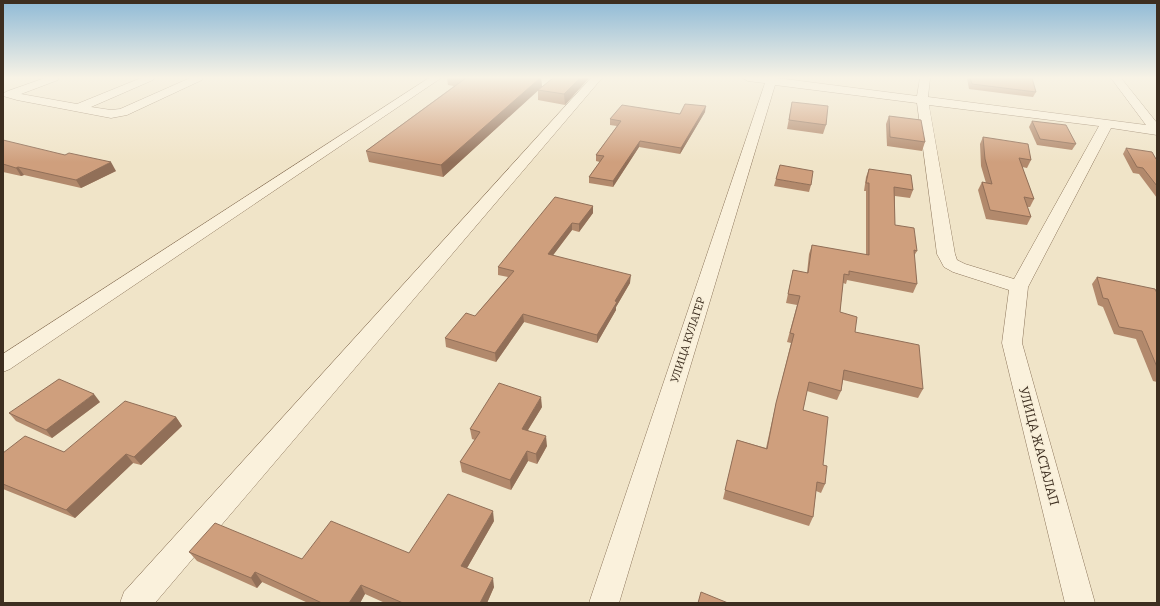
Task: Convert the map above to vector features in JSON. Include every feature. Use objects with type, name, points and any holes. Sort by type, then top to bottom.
[{"type":"street","points":[[68,106],[117,114],[134,106]]},
{"type":"street","points":[[78,108],[82,106]]},
{"type":"street","points":[[3,364],[393,106]]},
{"type":"street","points":[[135,603],[572,106]]},
{"type":"street","name":"УЛИЦА КУЛАГЕР","points":[[604,603],[763,106]]},
{"type":"street","points":[[923,106],[946,254],[950,263],[959,268],[1019,287]]},
{"type":"street","points":[[970,106],[1157,131]]},
{"type":"street","points":[[1138,106],[1157,131]]},
{"type":"street","name":"УЛИЦА ЖАСТАЛАП","points":[[1080,603],[1012,342],[1019,287],[1107,124]]},
{"type":"building","points":[[427,106],[508,106],[441,165],[366,151]]},
{"type":"building","points":[[621,106],[630,106],[680,114],[684,106],[706,106],[681,148],[640,141],[613,181],[589,177],[604,156],[596,155],[621,121],[610,119]]},
{"type":"building","points":[[791,106],[828,106],[826,125],[789,120]]},
{"type":"building","points":[[889,116],[921,120],[925,142],[890,137]]},
{"type":"building","points":[[1032,121],[1066,125],[1076,144],[1040,139]]},
{"type":"building","points":[[983,137],[1028,144],[1031,160],[1019,158],[1034,199],[1024,197],[1031,217],[990,210],[982,182],[992,184],[985,159]]},
{"type":"building","points":[[3,140],[65,155],[69,153],[111,162],[76,180],[18,167],[16,168],[3,164]]},
{"type":"building","points":[[1126,148],[1152,152],[1157,159],[1157,186],[1143,168],[1137,167]]},
{"type":"building","points":[[780,165],[813,171],[811,185],[776,179]]},
{"type":"building","points":[[869,169],[911,175],[913,190],[894,187],[895,225],[914,228],[917,251],[914,250],[917,284],[849,271],[849,275],[844,274],[840,312],[857,317],[855,332],[919,345],[923,389],[844,370],[841,391],[809,382],[803,410],[828,417],[823,465],[827,466],[825,484],[817,482],[813,517],[725,490],[737,440],[767,449],[776,403],[794,334],[790,333],[800,296],[788,294],[793,270],[808,273],[812,245],[869,255],[869,183],[866,183]]},
{"type":"building","points":[[555,197],[593,206],[579,224],[572,223],[548,254],[631,275],[597,335],[523,314],[495,353],[445,338],[466,313],[475,316],[514,271],[498,267]]},
{"type":"building","points":[[1097,277],[1155,289],[1157,293],[1157,367],[1142,331],[1119,327],[1108,299],[1103,298]]},
{"type":"building","points":[[59,379],[94,394],[46,430],[9,413]]},
{"type":"building","points":[[499,383],[541,397],[522,429],[546,436],[536,454],[527,451],[510,480],[460,462],[480,432],[470,429]]},
{"type":"building","points":[[125,401],[176,417],[134,457],[126,454],[66,510],[3,484],[3,453],[25,436],[64,452]]},
{"type":"building","points":[[448,494],[493,511],[461,566],[493,578],[480,603],[403,603],[361,585],[349,603],[322,603],[255,572],[251,578],[189,552],[215,523],[302,559],[331,521],[409,553]]},
{"type":"building","points":[[701,592],[728,603],[698,603]]}]
